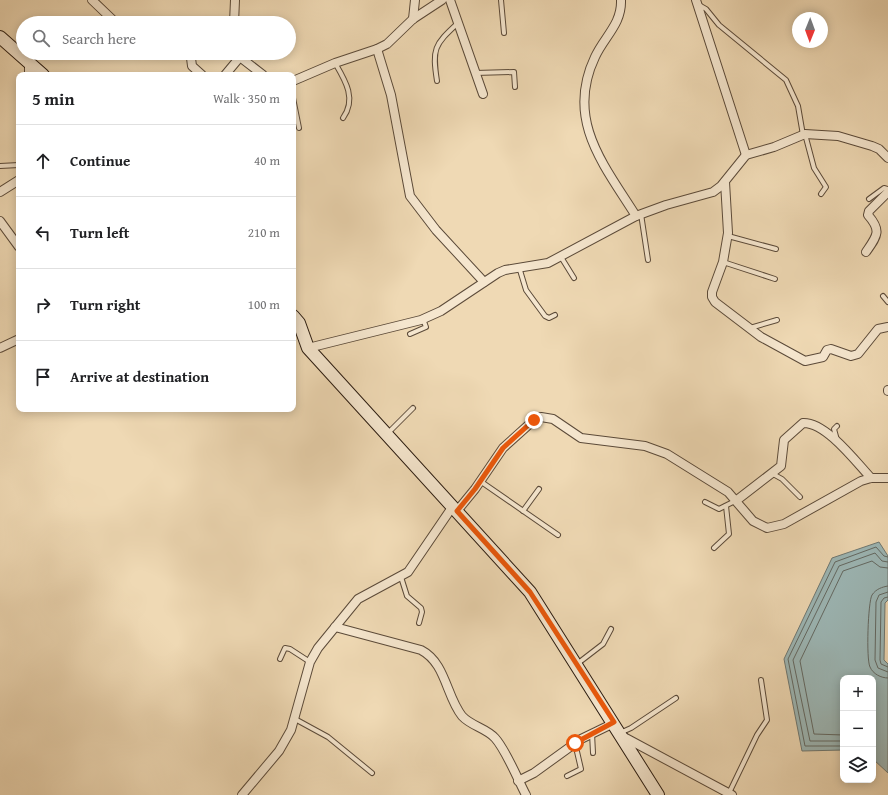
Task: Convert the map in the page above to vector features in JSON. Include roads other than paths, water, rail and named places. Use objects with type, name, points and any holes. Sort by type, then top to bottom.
[{"type":"street","points":[[92,0],[109,16]]},
{"type":"street","points":[[235,16],[236,0]]},
{"type":"street","points":[[413,19],[415,0]]},
{"type":"street","points":[[296,80],[335,63],[377,49],[387,44],[413,19],[442,0]]},
{"type":"street","points":[[450,0],[483,94]]},
{"type":"street","points":[[621,0],[621,13],[617,24],[595,56],[588,75],[585,115],[589,136],[596,154],[638,215]]},
{"type":"street","points":[[697,3],[746,155]]},
{"type":"street","points":[[0,37],[16,55]]},
{"type":"street","points":[[377,49],[391,95],[405,179],[410,196],[436,230],[484,282]]},
{"type":"street","points":[[21,60],[29,69]]},
{"type":"street","points":[[191,60],[192,66],[199,72]]},
{"type":"street","points":[[227,72],[236,60]]},
{"type":"street","points":[[245,60],[259,72]]},
{"type":"street","points":[[308,348],[423,319],[441,311],[484,282],[505,270],[548,263],[638,215],[713,192],[725,182],[746,155],[774,147],[804,135],[838,136],[879,149],[888,158]]},
{"type":"street","points":[[0,192],[16,182]]},
{"type":"street","points":[[725,182],[728,236],[724,262],[712,292],[712,297],[715,302],[761,337],[805,361],[823,358],[827,350],[831,349],[851,356],[858,354],[874,332],[878,329],[888,327]]},
{"type":"street","points":[[866,252],[877,236],[878,231],[868,215],[869,211],[888,191]]},
{"type":"street","points":[[0,220],[16,243]]},
{"type":"street","points":[[296,320],[299,323],[308,348],[530,592],[614,722],[658,795]]},
{"type":"street","points":[[0,348],[16,340]]},
{"type":"street","points":[[242,795],[279,751],[295,719],[310,662],[318,648],[358,599],[401,577],[414,566],[455,508],[480,481],[503,448],[534,420],[541,417],[547,417],[581,438],[645,446],[667,454],[728,492],[753,520],[767,528],[776,527],[861,481],[871,478],[888,478]]},
{"type":"street","points":[[736,500],[773,474],[783,463],[782,444],[784,440],[803,423],[810,423],[838,443],[871,478]]},
{"type":"street","points":[[335,627],[421,650],[429,654],[436,662],[463,717],[495,738],[526,795]]},
{"type":"street","points":[[518,781],[534,773],[575,743],[614,722]]},
{"type":"street","points":[[621,734],[731,794]]},
{"type":"lane","points":[[501,0],[504,33]]},
{"type":"lane","points":[[697,3],[706,9],[719,26],[786,80],[798,106],[804,135],[814,168],[826,187],[821,194]]},
{"type":"lane","points":[[437,81],[434,62],[436,47],[440,39],[458,23]]},
{"type":"lane","points":[[335,63],[350,94],[347,111],[343,118]]},
{"type":"lane","points":[[475,73],[514,72],[515,87]]},
{"type":"lane","points":[[296,113],[299,128]]},
{"type":"lane","points":[[0,166],[16,165]]},
{"type":"lane","points":[[869,199],[884,188],[888,191]]},
{"type":"lane","points":[[638,215],[648,260]]},
{"type":"lane","points":[[728,236],[776,249]]},
{"type":"lane","points":[[561,257],[574,278]]},
{"type":"lane","points":[[724,262],[775,280]]},
{"type":"lane","points":[[519,267],[526,290],[545,316],[549,318],[555,315]]},
{"type":"lane","points":[[883,296],[888,302]]},
{"type":"lane","points":[[410,334],[426,327],[423,319]]},
{"type":"lane","points":[[750,328],[776,320]]},
{"type":"lane","points":[[387,434],[413,408]]},
{"type":"lane","points":[[837,426],[834,429],[838,443]]},
{"type":"lane","points":[[773,474],[782,479],[800,497]]},
{"type":"lane","points":[[480,481],[558,536]]},
{"type":"lane","points":[[523,511],[539,489]]},
{"type":"lane","points":[[705,502],[719,509],[736,500]]},
{"type":"lane","points":[[714,548],[729,534],[726,506]]},
{"type":"lane","points":[[401,577],[407,596],[422,608],[419,623]]},
{"type":"lane","points":[[576,665],[603,644],[611,629]]},
{"type":"lane","points":[[280,659],[285,648],[290,649],[310,662]]},
{"type":"lane","points":[[731,794],[757,735],[766,723],[761,680]]},
{"type":"lane","points":[[621,734],[676,698]]},
{"type":"lane","points":[[295,719],[328,737],[372,773]]},
{"type":"lane","points":[[592,733],[593,753]]},
{"type":"lane","points":[[567,776],[581,769],[575,743]]},
{"type":"water","points":[[879,542],[888,556],[888,600],[885,603],[884,660],[888,664],[888,773],[876,762],[876,675],[840,675],[840,750],[802,751],[784,659],[832,558]]}]
